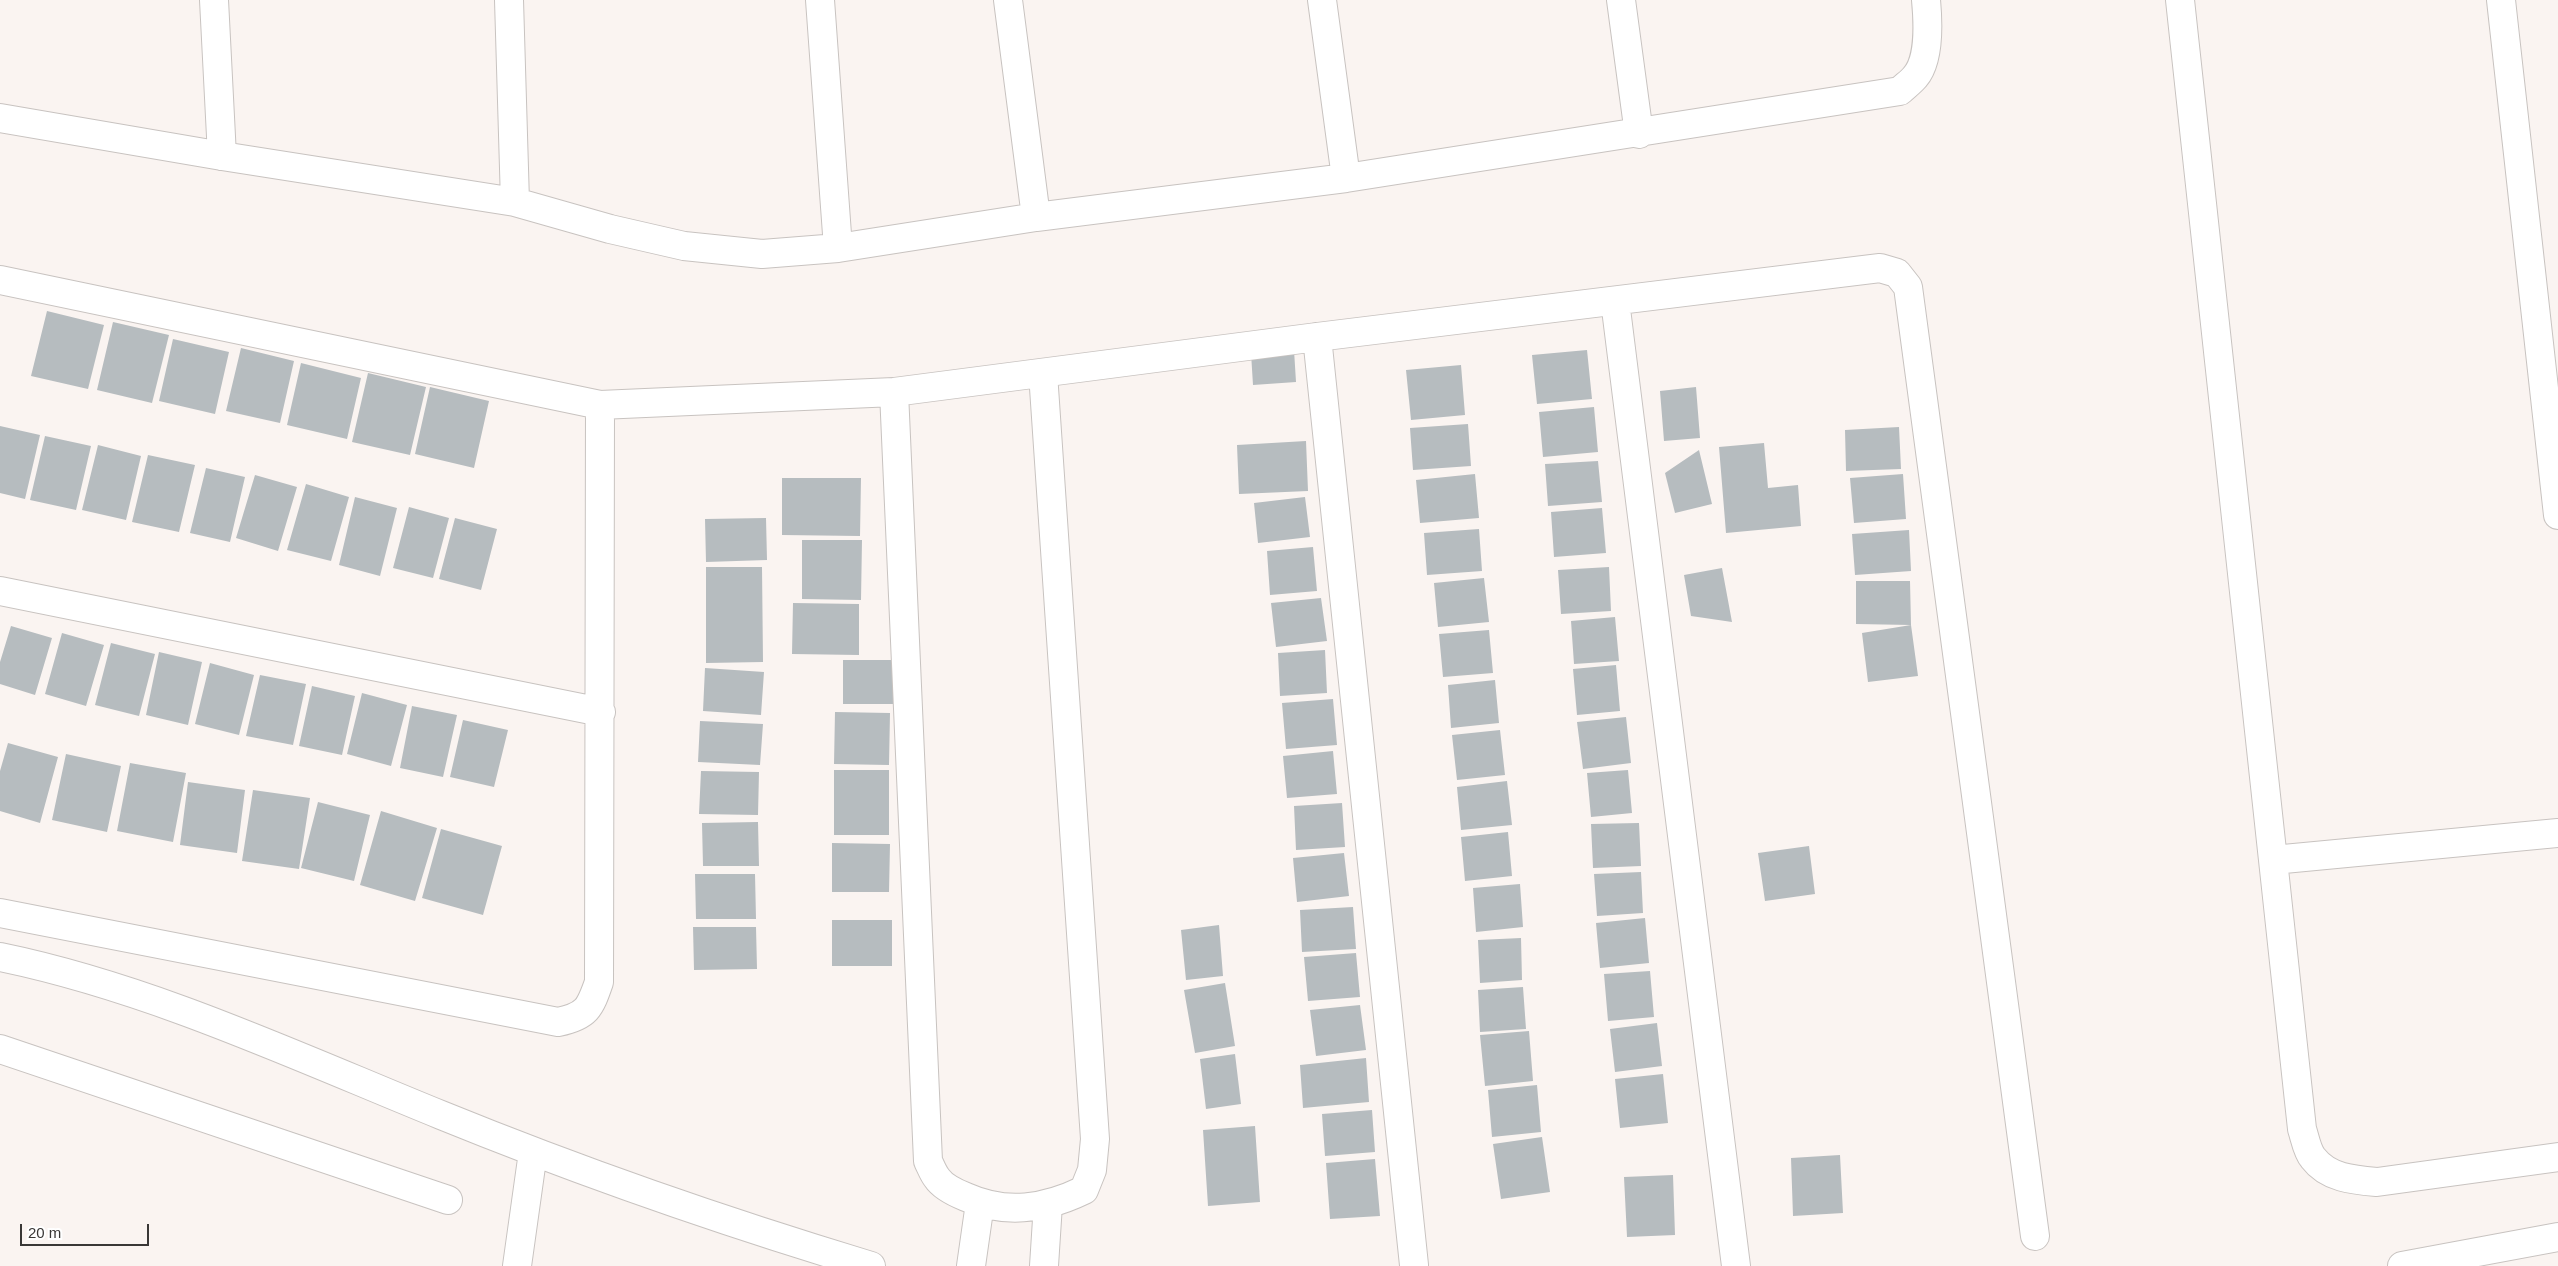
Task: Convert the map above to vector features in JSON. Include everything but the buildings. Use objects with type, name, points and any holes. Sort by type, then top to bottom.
[{"type":"street","points":[[214,0],[222,156]]},
{"type":"street","points":[[508,0],[516,202]]},
{"type":"street","points":[[820,0],[838,248]]},
{"type":"street","points":[[1008,0],[1036,217]]},
{"type":"street","points":[[1322,0],[1346,178]]},
{"type":"street","points":[[1621,0],[1639,134]]},
{"type":"street","points":[[0,118],[222,156],[516,202],[610,229],[684,246],[762,254],[838,248],[1036,217],[1346,178],[1639,134],[1900,91],[1917,76],[1925,53],[1928,22],[1926,0]]},
{"type":"street","points":[[2180,0],[2302,1129],[2312,1157],[2329,1172],[2350,1180],[2376,1182],[2558,1157]]},
{"type":"street","points":[[2502,0],[2558,515]]},
{"type":"street","points":[[0,280],[600,405],[894,392],[1042,374],[1318,336],[1880,268],[1897,273],[1908,287],[2035,1236]]},
{"type":"street","points":[[1615,301],[1736,1266]]},
{"type":"street","points":[[1318,336],[1414,1265]]},
{"type":"street","points":[[894,392],[928,1161],[937,1179],[948,1188],[980,1203],[1008,1209],[1048,1204],[1084,1190],[1092,1170],[1094,1139],[1042,374]]},
{"type":"street","points":[[0,914],[558,1022],[577,1018],[591,1005],[599,982],[601,712],[600,405]]},
{"type":"street","points":[[0,591],[601,712]]},
{"type":"street","points":[[2273,860],[2558,833]]},
{"type":"street","points":[[0,957],[112,987],[220,1026],[532,1152],[803,1246],[871,1266]]},
{"type":"street","points":[[0,1049],[448,1200]]},
{"type":"street","points":[[517,1266],[532,1152]]},
{"type":"street","points":[[971,1266],[980,1203]]},
{"type":"street","points":[[1044,1266],[1048,1204]]},
{"type":"street","points":[[2402,1266],[2558,1237]]}]
